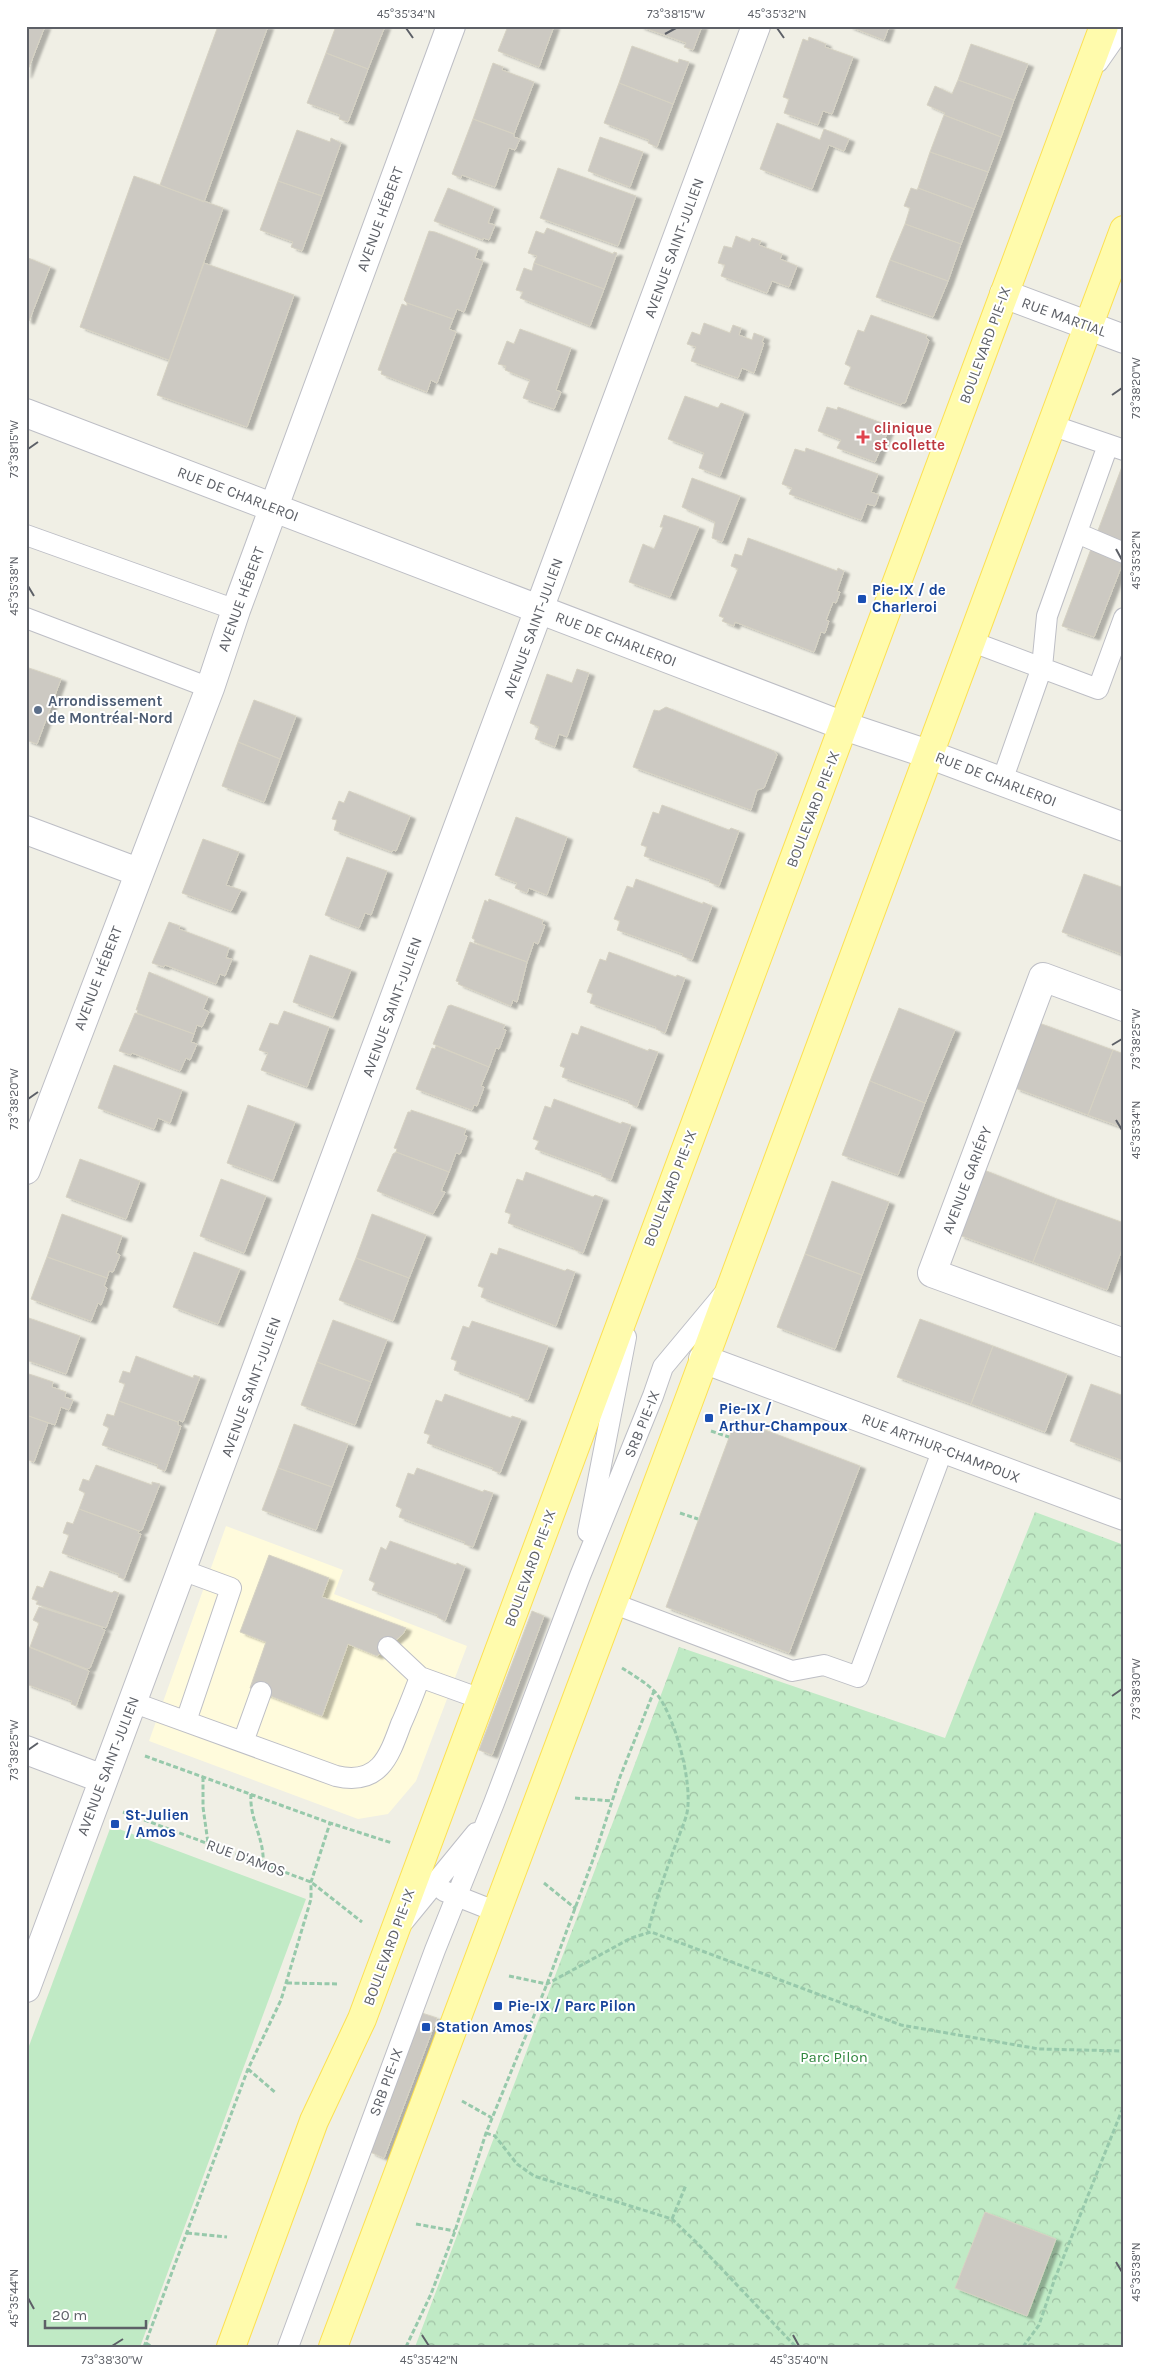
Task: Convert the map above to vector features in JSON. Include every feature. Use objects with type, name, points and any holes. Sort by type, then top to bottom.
[{"type":"main road","name":"BOULEVARD PIE-IX","points":[[231,2347],[314,2121],[362,2018],[394,1934],[423,1883],[482,1699],[639,1271],[1104,26]]},
{"type":"main road","points":[[333,2347],[1124,230]]},
{"type":"street","name":"AVENUE HÉBERT","points":[[26,1170],[138,872],[210,688],[236,610],[451,26]]},
{"type":"street","name":"AVENUE SAINT-JULIEN","points":[[26,1988],[756,26]]},
{"type":"street","name":"RUE MARTIAL","points":[[1004,294],[1124,339]]},
{"type":"street","name":"RUE DE CHARLEROI","points":[[26,413],[844,726],[928,754],[1124,827]]},
{"type":"street","points":[[26,830],[138,872]]},
{"type":"street","name":"AVENUE GARIÉPY","points":[[1124,1007],[1043,977],[932,1273],[1124,1343]]},
{"type":"street","name":"RUE ARTHUR-CHAMPOUX","points":[[702,1359],[1124,1516]]},
{"type":"street","points":[[26,1750],[104,1779]]},
{"type":"lane","points":[[1082,85],[1123,26]]},
{"type":"lane","points":[[1002,781],[1042,667],[1047,616],[1077,533],[1116,448],[1051,425]]},
{"type":"lane","points":[[1077,533],[1124,553]]},
{"type":"lane","points":[[26,535],[236,610]]},
{"type":"lane","points":[[26,618],[210,688]]},
{"type":"lane","points":[[970,640],[1098,689],[1124,618]]},
{"type":"lane","name":"SRB PIE-IX","points":[[580,1576],[639,1271]]},
{"type":"lane","name":"SRB PIE-IX","points":[[288,2347],[456,1896],[663,1367],[729,1288]]},
{"type":"lane","points":[[612,1602],[792,1671],[824,1665],[858,1677],[943,1449]]},
{"type":"lane","points":[[182,1570],[231,1588],[186,1721]]},
{"type":"lane","points":[[388,1647],[420,1677],[482,1699]]},
{"type":"lane","points":[[132,1702],[336,1776],[361,1778],[376,1771],[387,1758],[420,1677]]},
{"type":"lane","points":[[243,1742],[261,1692]]},
{"type":"lane","name":"SRB PIE-IX","points":[[423,1883],[488,1818]]},
{"type":"lane","points":[[423,1883],[497,1912]]},
{"type":"path","points":[[706,1429],[729,1438]]},
{"type":"path","points":[[675,1511],[698,1519]]},
{"type":"path","points":[[621,1667],[654,1691],[665,1710],[682,1756],[688,1797],[687,1813],[654,1903],[648,1933]]},
{"type":"path","points":[[406,2347],[431,2294],[455,2231],[486,2133],[576,1909],[612,1801],[654,1691]]},
{"type":"path","points":[[141,1754],[330,1823],[392,1843]]},
{"type":"path","points":[[203,1777],[203,1806],[208,1844]]},
{"type":"path","points":[[251,1794],[250,1806],[263,1847],[263,1864]]},
{"type":"path","points":[[575,1798],[612,1801]]},
{"type":"path","name":"RUE D'AMOS","points":[[120,1811],[311,1882],[362,1922]]},
{"type":"path","points":[[152,2347],[145,2345],[248,2069],[281,2000],[287,1983],[311,1899],[311,1882],[330,1823]]},
{"type":"path","points":[[544,1883],[576,1909]]},
{"type":"path","points":[[509,1976],[547,1984],[631,1938],[648,1933],[660,1933],[901,2025],[1039,2049],[1124,2051]]},
{"type":"path","points":[[287,1983],[339,1984]]},
{"type":"path","points":[[248,2069],[276,2093]]},
{"type":"path","points":[[462,2101],[492,2118]]},
{"type":"path","points":[[1023,2347],[1040,2325],[1054,2281],[1124,2105]]},
{"type":"path","points":[[486,2133],[495,2136],[517,2164],[534,2176],[672,2219],[796,2347]]},
{"type":"path","points":[[672,2219],[686,2185]]},
{"type":"path","points":[[416,2224],[455,2231]]},
{"type":"path","points":[[187,2233],[227,2237]]},
{"type":"shaded area","points":[[226,1526],[343,1570],[334,1594],[467,1646],[416,1781],[388,1814],[358,1819],[149,1741]]},
{"type":"green space","name":"Parc Pilon","points":[[1035,1512],[1124,1545],[1124,2347],[415,2347],[679,1647],[945,1738]]},
{"type":"green space","points":[[111,1826],[306,1899],[140,2347],[26,2347],[26,2054]]},
{"type":"building","points":[[26,26],[45,26],[26,75]]},
{"type":"building","points":[[218,26],[268,26],[204,202],[160,185]]},
{"type":"building","points":[[336,26],[385,26],[368,69],[326,53]]},
{"type":"building","points":[[508,26],[554,26],[539,67],[498,51]]},
{"type":"building","points":[[639,26],[702,26],[693,50],[684,47],[686,43]]},
{"type":"building","points":[[848,26],[889,26],[884,40]]},
{"type":"building","points":[[809,37],[826,44],[825,47],[853,57],[832,114],[823,111],[818,125],[784,113],[789,99],[783,97],[803,39],[808,41]]},
{"type":"building","points":[[971,44],[1028,64],[1014,100],[958,80]]},
{"type":"building","points":[[632,46],[678,63],[679,59],[689,62],[673,104],[619,83]]},
{"type":"building","points":[[326,53],[368,69],[348,122],[339,119],[340,115],[307,103]]},
{"type":"building","points":[[493,63],[503,67],[502,70],[534,82],[514,134],[473,119]]},
{"type":"building","points":[[958,80],[1014,100],[1001,137],[944,115],[945,113],[927,105],[935,86],[952,94]]},
{"type":"building","points":[[619,83],[673,104],[657,147],[648,143],[649,140],[604,123]]},
{"type":"building","points":[[944,115],[1001,137],[988,172],[930,152]]},
{"type":"building","points":[[473,119],[514,134],[514,137],[520,139],[515,150],[509,148],[495,187],[462,175],[461,178],[452,174]]},
{"type":"building","points":[[777,123],[820,140],[824,129],[849,139],[844,151],[829,145],[812,189],[760,169]]},
{"type":"building","points":[[297,130],[330,142],[331,138],[341,143],[322,196],[278,181]]},
{"type":"building","points":[[600,137],[643,152],[630,187],[588,171]]},
{"type":"building","points":[[930,152],[988,172],[974,209],[918,188]]},
{"type":"building","points":[[558,168],[636,196],[618,246],[540,218]]},
{"type":"building","points":[[134,176],[223,208],[169,360],[80,327]]},
{"type":"building","points":[[278,181],[322,196],[302,251],[291,247],[293,242],[260,230]]},
{"type":"building","points":[[448,188],[494,207],[488,223],[495,225],[489,240],[483,238],[483,240],[434,221]]},
{"type":"building","points":[[911,188],[917,190],[918,188],[974,209],[961,244],[905,224],[910,208],[904,206]]},
{"type":"building","points":[[905,224],[961,244],[948,281],[890,260]]},
{"type":"building","points":[[547,228],[613,254],[614,252],[617,253],[604,289],[534,263],[537,256],[528,253],[536,231],[544,234]]},
{"type":"building","points":[[429,231],[478,249],[475,258],[483,261],[464,312],[457,309],[453,319],[407,303],[404,300]]},
{"type":"building","points":[[736,236],[750,242],[752,238],[761,241],[759,245],[782,254],[780,259],[797,266],[789,287],[772,281],[767,293],[721,276],[725,265],[718,263],[724,246],[732,248]]},
{"type":"building","points":[[26,257],[50,267],[29,321],[26,320]]},
{"type":"building","points":[[890,260],[948,281],[933,317],[876,297]]},
{"type":"building","points":[[204,263],[294,295],[247,427],[157,395]]},
{"type":"building","points":[[534,263],[604,289],[590,326],[520,298],[523,292],[516,290],[524,268],[532,271]]},
{"type":"building","points":[[407,303],[453,319],[449,329],[456,332],[437,383],[431,380],[427,392],[381,374],[382,371],[378,370],[402,304],[407,306]]},
{"type":"building","points":[[871,315],[927,335],[926,338],[929,340],[905,403],[901,405],[844,384],[851,367],[845,364],[858,330],[864,332]]},
{"type":"building","points":[[704,323],[730,333],[733,325],[741,328],[739,335],[752,340],[754,333],[764,337],[762,342],[764,343],[754,373],[742,368],[738,378],[691,361],[696,347],[687,344],[692,332],[700,335]]},
{"type":"building","points":[[520,329],[571,348],[556,390],[561,392],[554,409],[523,398],[530,380],[505,370],[506,366],[498,364],[507,341],[514,344]]},
{"type":"building","points":[[685,396],[718,408],[721,403],[744,412],[720,476],[699,468],[704,453],[668,439]]},
{"type":"building","points":[[827,407],[837,410],[838,407],[890,426],[875,462],[837,448],[841,440],[818,431]]},
{"type":"building","points":[[806,448],[878,474],[871,492],[879,495],[875,506],[867,504],[861,520],[789,494],[792,488],[782,484],[795,449],[805,452]]},
{"type":"building","points":[[1123,464],[1124,560],[1094,637],[1062,626]]},
{"type":"building","points":[[692,478],[740,496],[722,542],[712,538],[715,522],[682,507]]},
{"type":"building","points":[[664,515],[699,527],[670,597],[629,582],[643,544],[654,549],[663,527],[660,527]]},
{"type":"building","points":[[748,538],[837,571],[838,568],[844,571],[837,591],[840,592],[836,603],[833,602],[826,620],[829,621],[825,633],[821,632],[814,652],[735,622],[734,626],[722,621],[724,618],[719,616],[738,569],[731,566],[735,554],[742,556]]},
{"type":"building","name":"Arrondissement de Montréal-Nord","points":[[26,667],[61,679],[37,744],[26,740]]},
{"type":"building","points":[[577,669],[589,673],[567,737],[559,734],[555,747],[535,739],[539,727],[530,723],[547,674],[572,683]]},
{"type":"building","points":[[254,700],[296,716],[280,759],[238,742]]},
{"type":"building","points":[[666,707],[774,751],[777,755],[764,788],[757,790],[751,810],[633,767],[654,710],[659,711]]},
{"type":"building","points":[[238,742],[280,759],[264,802],[222,786]]},
{"type":"building","points":[[349,791],[410,816],[396,851],[393,850],[392,852],[334,830],[337,820],[332,819],[339,801],[344,803]]},
{"type":"building","points":[[662,805],[729,830],[731,828],[739,831],[719,886],[709,882],[710,880],[644,856],[647,847],[641,845],[653,812],[659,814]]},
{"type":"building","points":[[516,817],[567,837],[547,895],[529,888],[527,893],[515,888],[517,883],[495,875]]},
{"type":"building","points":[[203,839],[239,852],[226,885],[241,890],[231,911],[182,893]]},
{"type":"building","points":[[347,857],[387,871],[371,915],[365,913],[359,928],[325,915]]},
{"type":"building","points":[[1084,874],[1124,888],[1124,955],[1062,932]]},
{"type":"building","points":[[636,879],[712,906],[692,960],[682,956],[683,954],[617,930],[620,921],[614,919],[627,886],[633,888]]},
{"type":"building","points":[[489,899],[543,920],[542,924],[545,925],[538,944],[534,942],[527,962],[474,942],[475,940],[472,938],[485,900],[488,902]]},
{"type":"building","points":[[169,922],[180,926],[179,929],[229,948],[226,958],[232,959],[225,976],[220,974],[216,984],[165,965],[164,967],[152,963]]},
{"type":"building","points":[[470,942],[527,962],[517,1002],[513,1000],[511,1006],[458,984],[459,982],[456,981]]},
{"type":"building","points":[[609,952],[676,977],[677,975],[685,978],[665,1033],[656,1029],[656,1027],[590,1003],[593,994],[587,992],[600,959],[606,961]]},
{"type":"building","points":[[310,955],[351,970],[333,1017],[293,1002]]},
{"type":"building","points":[[149,972],[208,997],[203,1009],[209,1012],[202,1027],[197,1025],[194,1034],[137,1013],[138,1010],[136,1010]]},
{"type":"building","points":[[451,1005],[505,1025],[503,1029],[506,1030],[499,1049],[496,1048],[489,1067],[433,1044],[448,1006]]},
{"type":"building","points":[[899,1008],[955,1030],[925,1103],[870,1081]]},
{"type":"building","points":[[284,1011],[329,1027],[307,1087],[261,1070],[268,1053],[259,1050],[270,1023],[278,1025]]},
{"type":"building","points":[[135,1013],[194,1034],[191,1042],[197,1044],[190,1060],[186,1058],[180,1071],[132,1053],[131,1055],[119,1051]]},
{"type":"building","points":[[1039,1023],[1113,1050],[1088,1115],[1015,1088]]},
{"type":"building","points":[[581,1026],[648,1051],[649,1049],[658,1052],[637,1107],[628,1103],[629,1101],[562,1077],[565,1068],[560,1066],[572,1033],[578,1035]]},
{"type":"building","points":[[436,1046],[489,1067],[481,1086],[484,1087],[477,1106],[474,1105],[472,1110],[416,1089],[432,1048],[435,1049]]},
{"type":"building","points":[[1113,1050],[1124,1054],[1124,1128],[1088,1115]]},
{"type":"building","points":[[114,1065],[182,1090],[170,1123],[158,1118],[154,1129],[98,1108]]},
{"type":"building","points":[[870,1081],[925,1103],[898,1175],[842,1155]]},
{"type":"building","points":[[554,1099],[621,1124],[622,1122],[631,1125],[611,1180],[601,1176],[602,1174],[535,1149],[539,1141],[533,1139],[545,1106],[551,1108]]},
{"type":"building","points":[[248,1105],[295,1122],[273,1180],[227,1163]]},
{"type":"building","points":[[411,1110],[466,1129],[464,1135],[467,1136],[460,1154],[456,1153],[449,1172],[396,1152],[397,1149],[394,1148],[408,1112],[411,1112]]},
{"type":"building","points":[[396,1152],[449,1172],[441,1191],[445,1192],[433,1214],[377,1191],[393,1154]]},
{"type":"building","points":[[80,1159],[140,1181],[126,1219],[66,1197]]},
{"type":"building","points":[[984,1170],[1057,1199],[1033,1262],[959,1235]]},
{"type":"building","points":[[526,1172],[593,1197],[595,1195],[603,1198],[583,1253],[508,1223],[511,1214],[505,1212],[517,1179],[523,1181]]},
{"type":"building","points":[[221,1179],[266,1196],[244,1253],[200,1236]]},
{"type":"building","points":[[832,1181],[889,1202],[862,1275],[805,1254]]},
{"type":"building","points":[[1057,1199],[1124,1223],[1124,1244],[1107,1290],[1033,1262]]},
{"type":"building","points":[[62,1214],[122,1236],[116,1253],[120,1255],[113,1272],[109,1271],[107,1278],[47,1257]]},
{"type":"building","points":[[372,1214],[426,1235],[409,1278],[356,1258]]},
{"type":"building","points":[[499,1248],[565,1271],[567,1269],[575,1272],[556,1326],[481,1297],[484,1288],[478,1286],[491,1253],[497,1255]]},
{"type":"building","points":[[194,1252],[240,1269],[218,1324],[173,1307]]},
{"type":"building","points":[[805,1254],[862,1275],[835,1349],[777,1327]]},
{"type":"building","points":[[47,1257],[107,1278],[104,1286],[107,1288],[101,1305],[98,1303],[91,1321],[31,1299]]},
{"type":"building","points":[[356,1258],[409,1278],[393,1321],[339,1300]]},
{"type":"building","points":[[26,1317],[80,1336],[66,1374],[26,1360]]},
{"type":"building","points":[[920,1319],[993,1346],[971,1404],[897,1377]]},
{"type":"building","points":[[333,1320],[387,1340],[371,1382],[317,1362]]},
{"type":"building","points":[[472,1321],[548,1346],[528,1400],[519,1397],[520,1395],[454,1370],[457,1361],[451,1359],[463,1326],[469,1328]]},
{"type":"building","points":[[993,1346],[1067,1374],[1045,1432],[971,1404]]},
{"type":"building","points":[[136,1356],[193,1378],[194,1375],[200,1377],[183,1422],[179,1420],[178,1422],[119,1401],[125,1384],[119,1382],[123,1371],[130,1373]]},
{"type":"building","points":[[317,1362],[371,1382],[355,1425],[301,1405]]},
{"type":"building","points":[[26,1373],[53,1382],[52,1387],[66,1392],[65,1397],[73,1400],[69,1410],[61,1407],[55,1425],[26,1415]]},
{"type":"building","points":[[1091,1384],[1124,1396],[1124,1461],[1070,1441]]},
{"type":"building","points":[[445,1394],[511,1418],[512,1416],[521,1419],[500,1473],[492,1470],[493,1468],[427,1443],[430,1435],[424,1433],[436,1400],[442,1402]]},
{"type":"building","points":[[119,1401],[178,1422],[178,1425],[181,1426],[165,1471],[157,1468],[158,1465],[102,1445],[109,1428],[103,1425],[107,1414],[114,1416]]},
{"type":"building","points":[[26,1415],[48,1423],[34,1462],[26,1459]]},
{"type":"building","points":[[736,1419],[860,1466],[789,1653],[666,1607]]},
{"type":"building","points":[[294,1424],[348,1444],[332,1487],[278,1468]]},
{"type":"building","points":[[96,1465],[152,1485],[152,1482],[160,1484],[142,1530],[139,1531],[79,1509],[85,1493],[79,1490],[83,1479],[89,1481]]},
{"type":"building","points":[[278,1468],[332,1487],[316,1530],[262,1510]]},
{"type":"building","points":[[417,1468],[483,1492],[484,1490],[493,1493],[473,1547],[464,1544],[465,1542],[399,1517],[402,1509],[396,1506],[408,1473],[414,1475]]},
{"type":"building","points":[[79,1509],[139,1531],[138,1533],[141,1534],[124,1579],[118,1577],[119,1574],[62,1553],[69,1535],[63,1533],[67,1522],[73,1524]]},
{"type":"building","points":[[390,1541],[465,1567],[445,1621],[437,1617],[438,1615],[372,1590],[375,1583],[369,1580],[381,1547],[386,1550]]},
{"type":"building","points":[[269,1555],[329,1578],[322,1597],[406,1628],[403,1634],[377,1656],[348,1644],[322,1716],[250,1688],[266,1642],[240,1632]]},
{"type":"building","points":[[50,1571],[112,1593],[114,1591],[119,1593],[106,1628],[36,1604],[38,1601],[32,1599],[37,1586],[43,1588]]},
{"type":"building","points":[[39,1607],[102,1627],[105,1630],[90,1668],[87,1669],[30,1647],[39,1623],[33,1620]]},
{"type":"building","points":[[532,1611],[544,1616],[492,1755],[479,1750]]},
{"type":"building","points":[[26,1646],[89,1671],[76,1706],[71,1704],[72,1701],[26,1684]]},
{"type":"building","points":[[422,2013],[437,2018],[384,2158],[370,2152]]},
{"type":"building","points":[[985,2212],[1056,2239],[1027,2316],[955,2288]]},
{"type":"place","name":"clinique st collette","points":[[863,437]]},
{"type":"place","name":"Pie-IX / de Charleroi","points":[[862,599]]},
{"type":"place","name":"Arrondissement de Montréal-Nord","points":[[38,710]]},
{"type":"place","name":"Pie-IX / Arthur-Champoux","points":[[709,1418]]},
{"type":"place","name":"St-Julien / Amos","points":[[115,1824]]},
{"type":"place","name":"Pie-IX / Parc Pilon","points":[[498,2006]]},
{"type":"place","name":"Station Amos","points":[[426,2027]]}]
